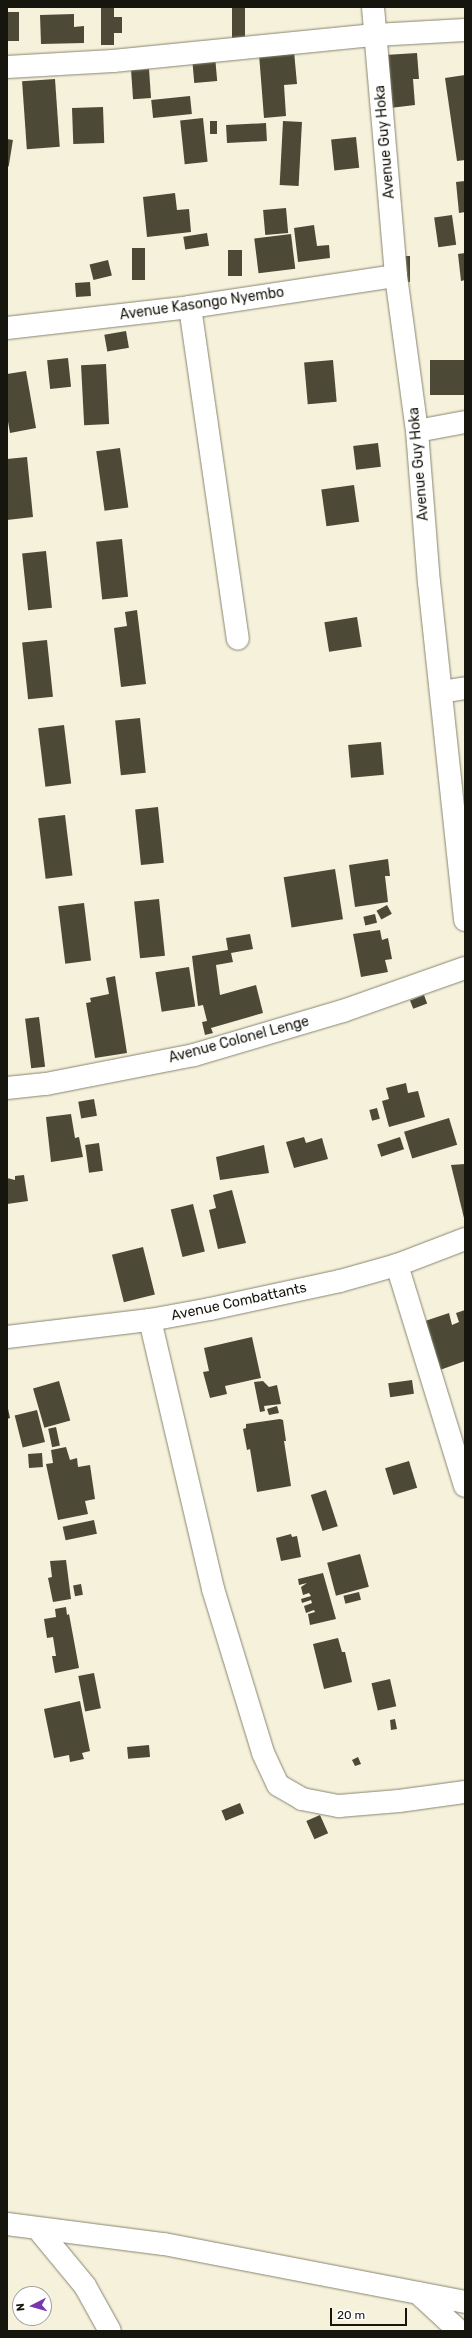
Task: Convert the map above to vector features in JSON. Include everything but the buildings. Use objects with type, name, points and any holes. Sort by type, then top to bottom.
[{"type":"street","name":"Avenue Guy Hoka","points":[[373,7],[396,276],[417,431],[420,486],[440,692],[465,920]]},
{"type":"street","points":[[7,67],[112,61],[375,35],[465,30]]},
{"type":"street","name":"Avenue Kasongo Nyembo","points":[[7,328],[190,307],[396,276]]},
{"type":"street","points":[[190,307],[238,639]]},
{"type":"street","points":[[417,431],[465,422]]},
{"type":"street","points":[[440,692],[465,688]]},
{"type":"street","name":"Avenue Colonel Lenge","points":[[7,1088],[46,1084],[194,1055],[343,1011],[465,968]]},
{"type":"street","name":"Avenue Combattants","points":[[7,1337],[150,1320],[340,1282],[397,1265],[465,1239]]},
{"type":"street","points":[[397,1265],[465,1486]]},
{"type":"street","points":[[150,1320],[213,1589],[263,1753],[278,1785],[302,1799],[339,1806],[399,1801],[465,1792]]},
{"type":"street","points":[[7,2224],[164,2244],[465,2302]]},
{"type":"street","points":[[38,2228],[85,2286],[110,2331]]},
{"type":"street","points":[[418,2293],[459,2331]]}]
